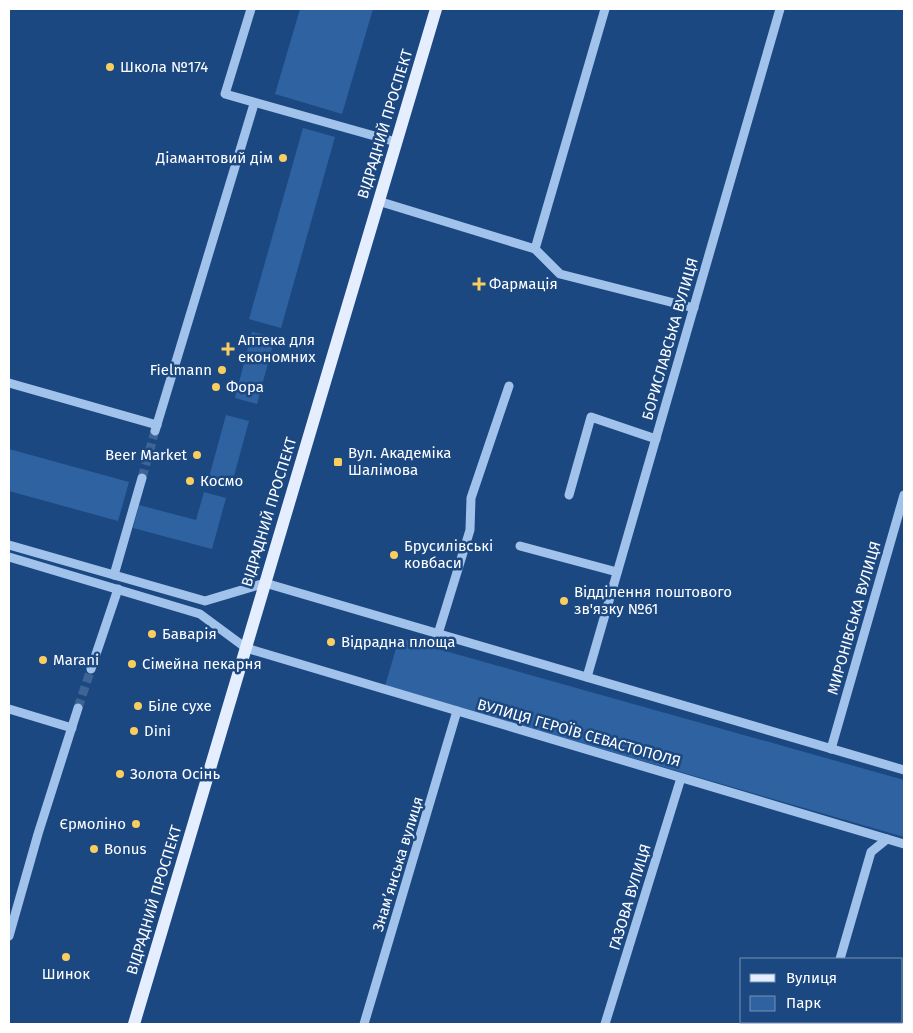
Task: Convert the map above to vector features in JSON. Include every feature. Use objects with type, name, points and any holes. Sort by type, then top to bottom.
[{"type":"main road","name":"ВІДРАДНИЙ ПРОСПЕКТ","points":[[134,1024],[436,9]]},
{"type":"street","points":[[251,9],[225,94],[254,104],[396,142]]},
{"type":"street","points":[[535,249],[605,9]]},
{"type":"street","name":"БОРИСЛАВСЬКА ВУЛИЦЯ","points":[[587,677],[780,9]]},
{"type":"street","points":[[9,383],[156,428],[254,104]]},
{"type":"street","points":[[378,202],[535,249],[560,274],[694,308]]},
{"type":"street","points":[[438,634],[470,530],[471,498],[509,386]]},
{"type":"street","points":[[569,495],[591,418],[656,439]]},
{"type":"street","points":[[114,575],[142,478]]},
{"type":"street","name":"МИРОНІВСЬКА ВУЛИЦЯ","points":[[831,749],[904,495]]},
{"type":"street","points":[[9,545],[204,601],[265,583],[904,770]]},
{"type":"street","points":[[520,546],[617,572]]},
{"type":"street","name":"ВУЛИЦЯ ГЕРОЇВ СЕВАСТОПОЛЯ","points":[[9,557],[200,614],[246,648],[904,844]]},
{"type":"street","points":[[91,669],[118,589]]},
{"type":"street","points":[[9,936],[38,834],[78,708]]},
{"type":"street","points":[[9,709],[72,728]]},
{"type":"street","name":"Знамʼянська вулиця","points":[[364,1024],[457,711]]},
{"type":"street","name":"ГАЗОВА ВУЛИЦЯ","points":[[604,1024],[681,778]]},
{"type":"street","points":[[840,958],[871,852],[887,839]]},
{"type":"green space","points":[[300,9],[373,9],[342,114],[275,94]]},
{"type":"green space","points":[[303,128],[335,137],[281,328],[249,319]]},
{"type":"green space","points":[[252,332],[275,337],[257,404],[235,398]]},
{"type":"green space","points":[[226,415],[249,421],[231,487],[208,481]]},
{"type":"green space","points":[[9,449],[129,482],[118,521],[9,491]]},
{"type":"green space","points":[[204,492],[226,498],[212,549],[133,528],[139,505],[196,520]]},
{"type":"green space","points":[[399,638],[904,780],[904,837],[385,686]]},
{"type":"tunnel","points":[[142,478],[155,431]]},
{"type":"tunnel","points":[[78,708],[91,669]]},
{"type":"place","name":"Школа №174","points":[[110,67]]},
{"type":"place","name":"Діамантовий дім","points":[[283,158]]},
{"type":"place","name":"Фармація","points":[[479,284]]},
{"type":"place","name":"Аптека для економних","points":[[228,349]]},
{"type":"place","name":"Fielmann","points":[[222,370]]},
{"type":"place","name":"Фора","points":[[216,387]]},
{"type":"place","name":"Beer Market","points":[[197,455]]},
{"type":"place","name":"Вул. Академіка Шалімова","points":[[338,462]]},
{"type":"place","name":"Космо","points":[[190,481]]},
{"type":"place","name":"Брусилівські ковбаси","points":[[394,555]]},
{"type":"place","name":"Відділення поштового зв'язку №61","points":[[564,601]]},
{"type":"place","name":"Баварія","points":[[152,634]]},
{"type":"place","name":"Відрадна площа","points":[[331,642]]},
{"type":"place","name":"Marani","points":[[43,660]]},
{"type":"place","name":"Сімейна пекарня","points":[[132,664]]},
{"type":"place","name":"Біле сухе","points":[[138,706]]},
{"type":"place","name":"Dini","points":[[134,731]]},
{"type":"place","name":"Золота Осінь","points":[[120,774]]},
{"type":"place","name":"Єрмоліно","points":[[136,824]]},
{"type":"place","name":"Bonus","points":[[94,849]]},
{"type":"place","name":"Шинок","points":[[66,957]]}]
